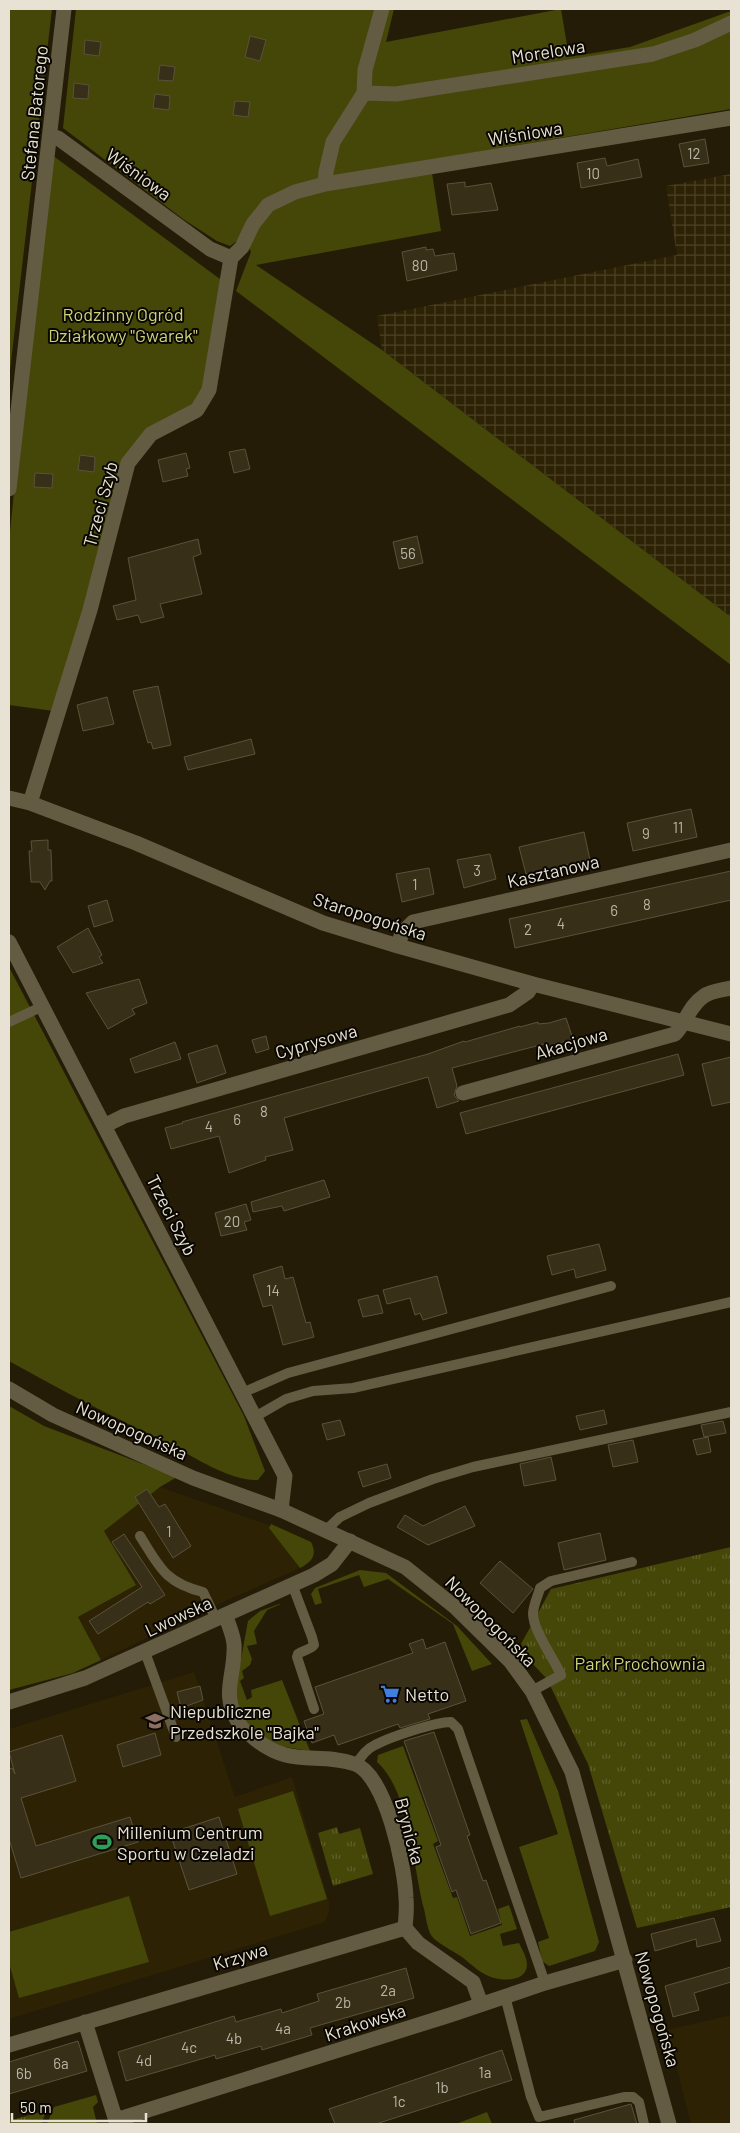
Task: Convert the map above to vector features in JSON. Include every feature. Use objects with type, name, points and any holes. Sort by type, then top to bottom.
[{"type":"street","name":"Stefana Batorego","points":[[9,489],[64,9]]},
{"type":"street","points":[[325,184],[333,142],[364,93],[364,70],[382,9]]},
{"type":"street","name":"Morelowa","points":[[364,93],[396,94],[653,54],[695,40],[731,23]]},
{"type":"street","name":"Wiśniowa","points":[[325,184],[731,118]]},
{"type":"street","name":"Wiśniowa","points":[[50,136],[58,138],[210,249],[231,258]]},
{"type":"street","name":"Trzeci Szyb","points":[[30,803],[90,610],[128,463],[152,434],[197,410],[209,390],[231,258],[242,247],[253,224],[268,205],[295,192],[325,184]]},
{"type":"street","name":"Staropogońska","points":[[9,798],[30,803],[136,843],[323,923],[533,984],[731,1034]]},
{"type":"street","name":"Kasztanowa","points":[[398,946],[402,933],[413,922],[731,850]]},
{"type":"street","name":"Trzeci Szyb","points":[[9,942],[285,1476],[281,1510]]},
{"type":"street","name":"Cyprysowa","points":[[104,1126],[124,1116],[509,1005],[528,992],[533,984]]},
{"type":"street","points":[[685,1022],[695,1004],[705,995],[731,988]]},
{"type":"street","name":"Akacjowa","points":[[463,1093],[674,1034],[685,1022]]},
{"type":"street","name":"Nowopogońska","points":[[9,1389],[53,1415],[193,1478],[281,1510],[405,1567],[455,1607],[511,1662],[532,1691],[572,1772],[670,2124]]},
{"type":"street","name":"Lwowska","points":[[9,1702],[85,1678],[292,1584],[332,1564],[350,1541]]},
{"type":"street","name":"Brynicka","points":[[221,1617],[232,1632],[234,1646],[229,1683],[229,1703],[241,1726],[266,1748],[296,1758],[336,1760],[356,1765],[367,1770],[378,1785],[393,1826],[406,1898],[405,1928]]},
{"type":"street","points":[[405,1928],[418,1943],[473,1982],[481,2004]]},
{"type":"street","name":"Krzywa","points":[[9,2045],[405,1928]]},
{"type":"street","name":"Krakowska","points":[[117,2122],[544,1983],[624,1960]]},
{"type":"street","points":[[85,2022],[117,2122]]},
{"type":"lane","points":[[9,1022],[41,1007]]},
{"type":"lane","points":[[242,1393],[288,1373],[611,1286]]},
{"type":"lane","points":[[254,1417],[286,1399],[313,1391],[353,1388],[731,1302]]},
{"type":"lane","points":[[326,1530],[340,1518],[370,1504],[449,1474],[482,1465],[731,1412]]},
{"type":"lane","points":[[140,1536],[164,1574],[188,1588],[203,1592],[221,1617]]},
{"type":"lane","points":[[532,1691],[561,1675],[553,1658],[543,1644],[533,1615],[540,1588],[551,1581],[632,1562]]},
{"type":"lane","points":[[292,1584],[314,1645],[312,1648],[298,1654],[297,1657],[314,1709]]},
{"type":"lane","points":[[145,1652],[176,1738]]},
{"type":"lane","points":[[356,1765],[361,1756],[375,1745],[440,1722],[451,1722],[458,1728],[544,1983]]},
{"type":"lane","points":[[505,1996],[531,2097],[539,2117],[624,2097],[634,2097],[639,2102],[644,2124]]},
{"type":"shaded area","points":[[731,174],[731,617],[382,350],[377,316],[677,255],[666,186]]},
{"type":"shaded area","points":[[160,1487],[269,1525],[300,1568],[203,1611],[101,1660],[78,1617],[136,1585],[104,1531]]},
{"type":"shaded area","points":[[194,1672],[235,1797],[292,1777],[329,1902],[329,1912],[325,1922],[9,2019],[9,1729]]},
{"type":"shaded area","points":[[731,2015],[731,2124],[691,2124],[667,2030]]},
{"type":"green space","points":[[9,9],[52,9],[9,379]]},
{"type":"green space","points":[[76,9],[394,9],[386,42],[561,9],[569,57],[630,47],[731,11],[731,109],[430,160],[441,231],[256,265],[382,350],[731,617],[731,665],[236,291],[251,252],[244,236],[230,246],[217,241],[183,219],[63,128]]},
{"type":"green space","name":"Rodzinny Ogród Działkowy \"Gwarek\"","points":[[48,152],[224,282],[204,404],[151,434],[128,463],[61,712],[9,705],[9,542]]},
{"type":"green space","points":[[9,967],[244,1416],[265,1471],[258,1480],[248,1480],[213,1468],[9,1361]]},
{"type":"green space","points":[[9,1406],[44,1426],[177,1477],[160,1487],[104,1531],[136,1585],[78,1617],[101,1660],[73,1673],[9,1690]]},
{"type":"green space","points":[[271,1524],[311,1542],[314,1551],[310,1561],[300,1568],[269,1528]]},
{"type":"green space","name":"Park Prochownia","points":[[731,1547],[731,1907],[637,1928],[588,1764],[547,1679],[529,1660],[521,1644],[551,1589]]},
{"type":"green space","points":[[360,1570],[386,1573],[457,1626],[492,1664],[472,1671],[453,1624],[388,1579],[364,1587],[359,1575],[318,1589],[322,1603],[315,1605],[311,1594],[315,1588]]},
{"type":"green space","points":[[281,1604],[267,1610],[254,1631],[257,1644],[247,1646],[252,1659],[250,1665],[242,1671],[244,1678],[240,1681],[247,1700],[252,1697],[251,1690],[282,1680],[310,1751],[279,1746],[242,1725],[235,1692],[248,1621],[260,1611]]},
{"type":"green space","points":[[527,1719],[558,1791],[599,1942],[595,1951],[549,1966],[542,1961],[538,1942],[549,1938],[519,1847],[558,1834],[520,1720]]},
{"type":"green space","points":[[403,1746],[438,1841],[433,1844],[453,1898],[457,1897],[470,1936],[502,1925],[498,1909],[509,1905],[517,1929],[500,1934],[503,1946],[519,1943],[523,1951],[527,1964],[524,1974],[520,1977],[504,1979],[485,1975],[431,1935],[403,1810],[397,1791],[388,1775],[377,1762],[378,1755]]},
{"type":"green space","points":[[293,1791],[327,1899],[270,1916],[238,1809]]},
{"type":"green space","points":[[337,1827],[339,1834],[360,1828],[373,1874],[333,1886],[318,1833]]},
{"type":"green space","points":[[129,1896],[149,1962],[19,1998],[9,1963],[9,1932]]},
{"type":"green space","points":[[96,2095],[98,2102],[93,2107],[97,2124],[47,2124],[54,2107]]},
{"type":"green space","points":[[47,2110],[41,2124],[9,2124],[9,2121]]},
{"type":"green space","points":[[487,2112],[492,2124],[456,2124]]},
{"type":"building","points":[[250,36],[266,40],[260,61],[245,57]]},
{"type":"building","points":[[85,40],[101,42],[99,56],[84,54]]},
{"type":"building","points":[[160,65],[175,67],[173,81],[158,80]]},
{"type":"building","points":[[74,83],[89,85],[88,99],[73,98]]},
{"type":"building","points":[[155,94],[170,96],[169,110],[153,108]]},
{"type":"building","points":[[235,101],[250,102],[248,117],[233,115]]},
{"type":"building","points":[[705,139],[709,163],[684,167],[679,144]]},
{"type":"building","points":[[605,158],[607,166],[638,159],[642,177],[581,188],[577,163]]},
{"type":"building","points":[[465,182],[465,187],[491,183],[498,210],[452,215],[447,184]]},
{"type":"building","points":[[426,247],[426,250],[433,249],[435,256],[454,253],[457,270],[407,281],[402,252]]},
{"type":"building","points":[[245,449],[250,469],[234,473],[229,452]]},
{"type":"building","points":[[186,453],[190,468],[186,469],[188,476],[163,482],[158,460]]},
{"type":"building","points":[[80,455],[95,457],[94,472],[78,470]]},
{"type":"building","points":[[35,473],[53,474],[52,488],[34,487]]},
{"type":"building","points":[[417,536],[423,563],[399,569],[393,542]]},
{"type":"building","points":[[198,539],[201,554],[193,557],[202,594],[160,604],[164,617],[141,623],[138,615],[117,620],[113,606],[136,600],[128,558]]},
{"type":"building","points":[[158,686],[171,745],[153,749],[151,742],[148,743],[133,691]]},
{"type":"building","points":[[107,697],[114,724],[83,731],[77,705]]},
{"type":"building","points":[[251,739],[255,754],[188,770],[184,757]]},
{"type":"building","points":[[691,809],[697,837],[633,851],[627,823]]},
{"type":"building","points":[[584,832],[590,860],[526,874],[519,847]]},
{"type":"building","points":[[48,840],[48,850],[51,850],[52,881],[50,881],[45,890],[40,882],[31,882],[29,851],[32,851],[31,841]]},
{"type":"building","points":[[490,854],[496,879],[464,888],[457,860]]},
{"type":"building","points":[[429,868],[434,894],[402,902],[396,874]]},
{"type":"building","points":[[731,871],[731,900],[515,948],[509,919]]},
{"type":"building","points":[[107,900],[113,921],[94,927],[88,906]]},
{"type":"building","points":[[88,928],[102,955],[99,957],[103,963],[73,973],[57,947]]},
{"type":"building","points":[[139,979],[147,1003],[132,1009],[135,1014],[108,1029],[86,993]]},
{"type":"building","points":[[566,1018],[573,1039],[545,1047],[544,1044],[452,1068],[457,1086],[454,1095],[459,1101],[437,1108],[428,1077],[284,1118],[293,1150],[265,1157],[266,1160],[229,1173],[219,1136],[171,1149],[165,1128],[182,1122],[428,1054],[464,1041],[520,1026],[538,1022],[538,1024],[549,1023]]},
{"type":"building","points":[[266,1036],[269,1049],[256,1053],[252,1040]]},
{"type":"building","points":[[175,1042],[181,1059],[135,1073],[130,1059]]},
{"type":"building","points":[[217,1045],[226,1073],[197,1083],[188,1054]]},
{"type":"building","points":[[678,1054],[684,1075],[466,1134],[460,1113]]},
{"type":"building","points":[[731,1057],[731,1102],[712,1106],[702,1064]]},
{"type":"building","points":[[324,1180],[330,1197],[284,1211],[282,1206],[253,1212],[251,1202]]},
{"type":"building","points":[[246,1204],[251,1220],[244,1222],[247,1230],[221,1236],[215,1213]]},
{"type":"building","points":[[599,1244],[606,1270],[576,1278],[574,1269],[552,1275],[547,1256]]},
{"type":"building","points":[[282,1266],[285,1279],[293,1277],[306,1323],[310,1322],[314,1337],[283,1345],[272,1305],[263,1307],[253,1275]]},
{"type":"building","points":[[437,1276],[447,1313],[423,1320],[420,1313],[415,1315],[410,1298],[387,1304],[383,1290]]},
{"type":"building","points":[[378,1295],[383,1313],[363,1317],[358,1300]]},
{"type":"building","points":[[604,1410],[607,1424],[580,1430],[576,1416]]},
{"type":"building","points":[[340,1420],[345,1435],[327,1440],[322,1424]]},
{"type":"building","points":[[723,1421],[726,1433],[704,1437],[701,1425]]},
{"type":"building","points":[[708,1437],[711,1452],[697,1455],[693,1440]]},
{"type":"building","points":[[633,1440],[638,1462],[613,1467],[608,1445]]},
{"type":"building","points":[[551,1457],[556,1480],[524,1486],[520,1464]]},
{"type":"building","points":[[387,1464],[391,1478],[363,1487],[358,1472]]},
{"type":"building","points":[[147,1489],[159,1507],[165,1504],[191,1546],[173,1558],[135,1497]]},
{"type":"building","points":[[465,1506],[475,1526],[428,1545],[397,1527],[405,1515],[423,1526]]},
{"type":"building","points":[[600,1533],[606,1560],[564,1570],[558,1543]]},
{"type":"building","points":[[124,1534],[165,1595],[150,1604],[148,1602],[98,1634],[89,1621],[142,1587],[112,1542]]},
{"type":"building","points":[[500,1561],[533,1589],[513,1613],[480,1583]]},
{"type":"building","name":"Netto","points":[[423,1639],[426,1649],[445,1642],[466,1701],[428,1714],[430,1719],[400,1728],[398,1724],[338,1745],[334,1735],[312,1743],[304,1721],[324,1714],[315,1687],[413,1653],[409,1644]]},
{"type":"building","points":[[200,1686],[203,1700],[181,1708],[177,1692]]},
{"type":"building","points":[[434,1732],[470,1835],[467,1836],[483,1881],[486,1880],[501,1923],[471,1934],[456,1890],[452,1892],[436,1847],[441,1845],[404,1741]]},
{"type":"building","points":[[155,1733],[161,1755],[123,1767],[117,1745]]},
{"type":"building","points":[[62,1735],[76,1781],[21,1798],[36,1846],[130,1817],[138,1842],[21,1878],[9,1839],[9,1769],[12,1768],[15,1774],[9,1752]]},
{"type":"building","points":[[219,1817],[237,1874],[189,1890],[170,1833]]},
{"type":"building","points":[[714,1918],[721,1941],[697,1947],[696,1939],[655,1951],[651,1934]]},
{"type":"building","points":[[731,1967],[731,1982],[694,1993],[699,2010],[673,2017],[665,1986]]},
{"type":"building","points":[[406,1968],[414,1998],[310,2028],[312,2035],[262,2050],[261,2046],[216,2059],[215,2055],[126,2081],[118,2052],[234,2016],[236,2022],[281,2009],[282,2013],[319,2001],[317,1994]]},
{"type":"building","points":[[78,2041],[87,2071],[9,2094],[9,2062]]},
{"type":"building","points":[[502,2050],[512,2080],[376,2124],[335,2124],[329,2109]]},
{"type":"building","points":[[631,2104],[637,2124],[575,2124],[574,2120]]},
{"type":"place","name":"Netto","points":[[390,1694]]},
{"type":"place","name":"Niepubliczne Przedszkole \"Bajka\"","points":[[155,1721]]},
{"type":"place","name":"Millenium Centrum Sportu w Czeladzi","points":[[102,1842]]}]
